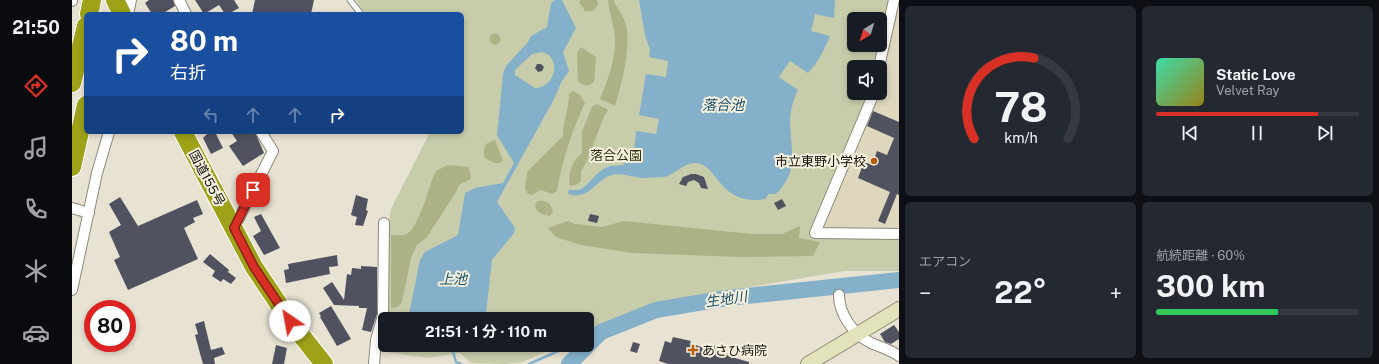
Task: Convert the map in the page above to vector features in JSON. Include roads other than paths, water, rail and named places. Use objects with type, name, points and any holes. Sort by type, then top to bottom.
[{"type":"highway","points":[[88,12],[91,0]]},
{"type":"highway","points":[[108,12],[111,0]]},
{"type":"highway","points":[[115,0],[121,12]]},
{"type":"highway","points":[[80,50],[84,29]]},
{"type":"highway","points":[[72,83],[84,34]]},
{"type":"highway","points":[[72,167],[84,114]]},
{"type":"highway","name":"国道155号","points":[[185,134],[254,267],[290,321],[324,364]]},
{"type":"main road","points":[[808,364],[899,309]]},
{"type":"street","points":[[128,12],[131,0]]},
{"type":"street","points":[[179,0],[185,12]]},
{"type":"street","points":[[881,60],[895,4]]},
{"type":"street","points":[[871,100],[815,234],[899,234]]},
{"type":"street","points":[[72,290],[97,173],[108,134]]},
{"type":"street","points":[[234,228],[273,151],[262,134]]},
{"type":"street","points":[[72,208],[89,213]]},
{"type":"street","points":[[374,364],[376,340],[383,315],[384,223]]},
{"type":"street","points":[[839,295],[842,313],[850,326],[869,342],[899,356]]},
{"type":"lane","points":[[350,0],[359,12]]},
{"type":"water","name":"上池","points":[[555,0],[561,0],[576,28],[563,52],[569,71],[562,81],[553,101],[497,202],[515,228],[514,233],[492,260],[486,312],[409,312],[420,260],[425,252],[458,235],[465,193],[475,188],[503,183],[514,163],[497,135],[503,74],[506,66],[528,42],[531,36],[547,27],[551,3]],"holes":[[[542,52],[548,55],[552,60],[554,72],[548,83],[542,86],[535,88],[515,75],[515,70],[532,54]]]},
{"type":"water","name":"落合池","points":[[639,0],[835,0],[834,18],[815,14],[811,31],[830,36],[815,65],[808,73],[790,61],[779,77],[798,90],[792,106],[790,119],[792,152],[791,169],[788,178],[776,194],[769,194],[765,199],[750,200],[738,197],[721,184],[703,165],[695,163],[686,165],[670,175],[663,177],[640,178],[622,174],[613,175],[603,179],[586,193],[581,195],[568,194],[569,190],[579,190],[583,188],[597,174],[607,167],[622,165],[630,160],[634,151],[636,131],[656,134],[659,119],[639,115],[646,74],[666,77],[668,61],[649,57],[650,50],[645,35]]},
{"type":"waterway","name":"生地川","points":[[569,364],[601,332],[656,310],[727,298],[899,280]]},
{"type":"waterway","name":"生地川","points":[[594,336],[601,332]]},
{"type":"waterway","points":[[453,352],[456,362],[461,364]]},
{"type":"waterway","points":[[529,364],[556,352]]},
{"type":"place","name":"市立東野小学校","points":[[874,161]]},
{"type":"place","name":"あさひ病院","points":[[693,350]]},
{"type":"park label","name":"落合公園","points":[[616,155]]}]
